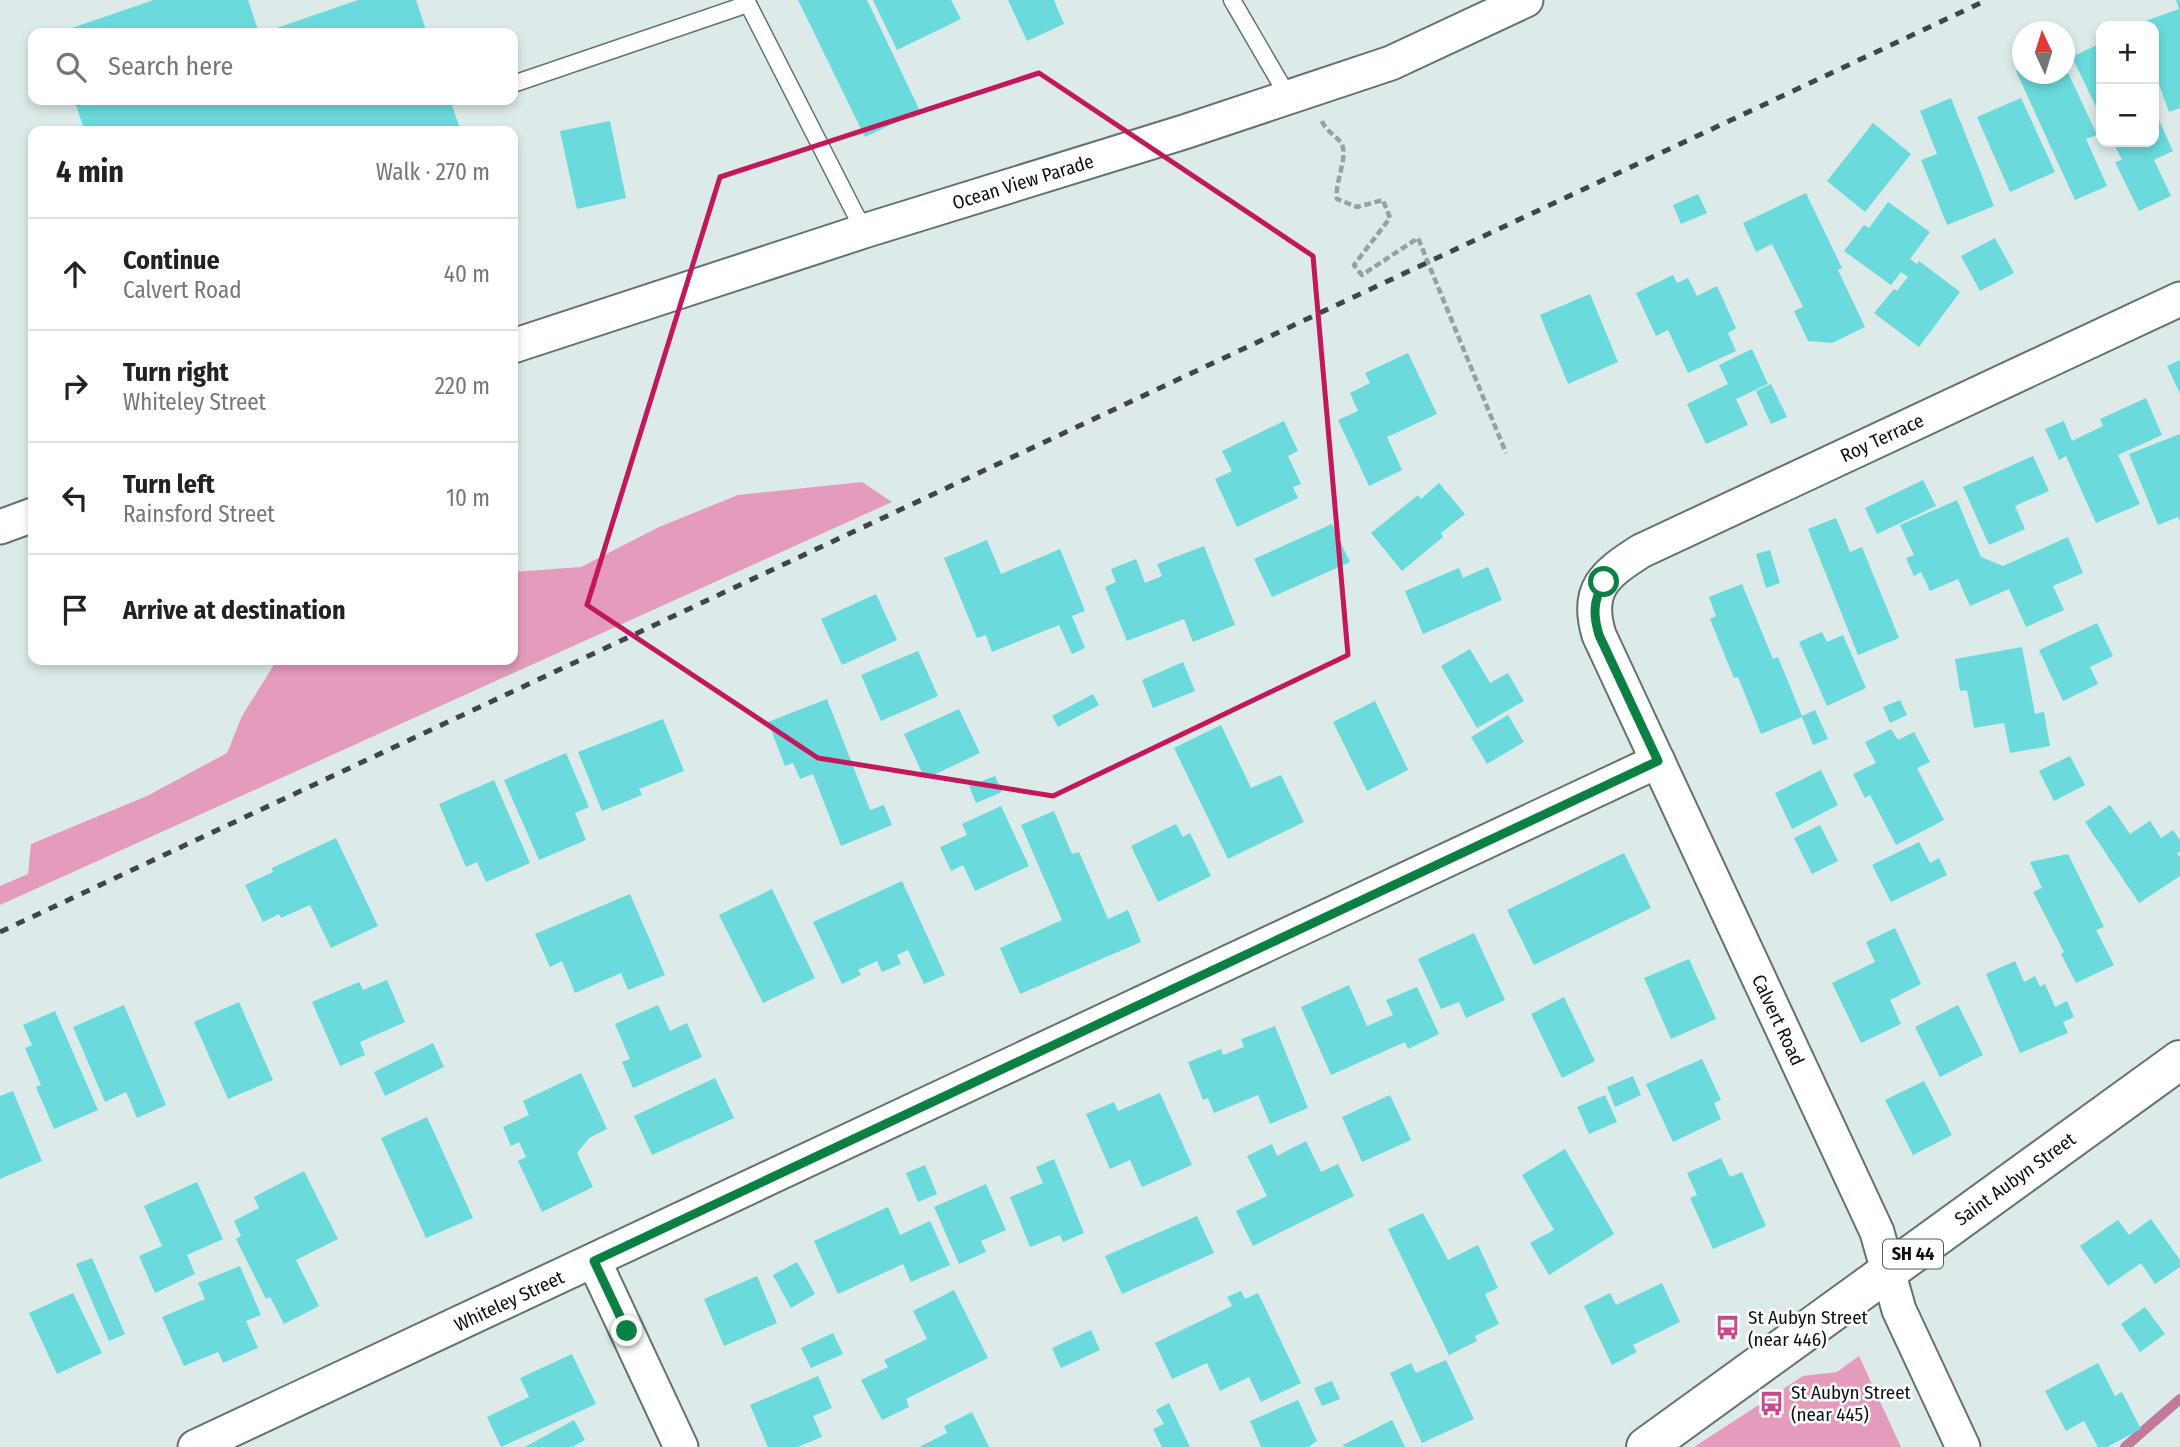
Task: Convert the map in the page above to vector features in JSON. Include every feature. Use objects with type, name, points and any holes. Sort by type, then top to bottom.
[{"type":"highway","name":"Saint Aubyn Street","points":[[1646,1447],[2180,1060]]},
{"type":"street","name":"Ocean View Parade","points":[[518,344],[864,231],[1301,94],[1391,63],[1526,0]]},
{"type":"street","name":"Roy Terrace","points":[[1597,594],[1611,570],[1641,551],[2180,299]]},
{"type":"street","points":[[0,527],[28,517]]},
{"type":"street","name":"Calvert Road","points":[[1597,594],[1593,615],[1599,635],[1877,1232],[1899,1310],[1963,1447]]},
{"type":"street","name":"Whiteley Street","points":[[195,1447],[1658,761]]},
{"type":"street","points":[[594,1261],[681,1447]]},
{"type":"lane","points":[[1232,0],[1301,94]]},
{"type":"lane","points":[[518,82],[747,2],[864,231]]},
{"type":"path","points":[[1301,94],[1344,149],[1337,199],[1357,207],[1383,200],[1390,218],[1354,265],[1362,275],[1418,238],[1506,453]]},
{"type":"highlighted area","points":[[1039,73],[1313,256],[1348,655],[1053,796],[818,758],[587,605],[720,177]]},
{"type":"shaded area","points":[[862,482],[892,502],[0,905],[0,886],[28,874],[31,844],[147,796],[227,753],[242,716],[274,665],[518,665],[518,572],[581,567],[659,527],[738,495]]},
{"type":"shaded area","points":[[1859,1356],[1901,1447],[1694,1447],[1803,1376],[1837,1372]]},
{"type":"building","points":[[154,0],[248,0],[257,28],[72,28]]},
{"type":"building","points":[[358,0],[416,0],[425,28],[277,28]]},
{"type":"building","points":[[798,0],[867,0],[920,111],[865,137]]},
{"type":"building","points":[[873,0],[951,0],[961,19],[897,50]]},
{"type":"building","points":[[1008,0],[1054,0],[1064,24],[1027,41]]},
{"type":"building","points":[[2176,0],[2180,0],[2180,108],[2169,112],[2159,85],[2159,21],[2145,21],[2179,9]]},
{"type":"building","points":[[2096,45],[2096,107],[2075,63],[2075,56]]},
{"type":"building","points":[[2022,84],[2073,84],[2096,133],[2096,135],[2086,139],[2107,186],[2075,200]]},
{"type":"building","points":[[1951,98],[1994,206],[1947,225],[1921,160],[1937,154],[1920,111]]},
{"type":"building","points":[[2021,98],[2055,172],[2010,192],[1977,117]]},
{"type":"building","points":[[76,105],[452,105],[459,126],[83,126]]},
{"type":"building","points":[[2159,120],[2173,151],[2154,160],[2171,196],[2139,211],[2115,162],[2122,160],[2116,147],[2159,147]]},
{"type":"building","points":[[610,121],[626,198],[577,209],[560,131]]},
{"type":"building","points":[[1873,123],[1911,154],[1865,212],[1827,181]]},
{"type":"building","points":[[1806,193],[1842,268],[1838,270],[1865,327],[1832,343],[1808,341],[1794,311],[1803,307],[1772,244],[1756,252],[1743,223]]},
{"type":"building","points":[[1698,194],[1707,213],[1681,224],[1673,205]]},
{"type":"building","points":[[1888,202],[1930,232],[1910,259],[1917,264],[1919,261],[1960,292],[1919,347],[1874,313],[1908,277],[1901,272],[1891,285],[1844,251],[1864,225],[1869,228]]},
{"type":"building","points":[[1995,238],[2014,273],[1980,291],[1961,256]]},
{"type":"building","points":[[1673,275],[1677,283],[1688,278],[1697,296],[1717,286],[1736,328],[1728,333],[1736,351],[1688,373],[1668,330],[1656,336],[1636,293]]},
{"type":"building","points":[[1590,294],[1618,362],[1568,384],[1540,315]]},
{"type":"building","points":[[1752,349],[1768,384],[1736,399],[1748,425],[1706,444],[1687,404],[1728,384],[1719,365]]},
{"type":"building","points":[[1408,353],[1437,414],[1387,437],[1402,470],[1369,486],[1338,420],[1358,411],[1350,393],[1370,383],[1365,373]]},
{"type":"building","points":[[2180,360],[2180,394],[2167,366]]},
{"type":"building","points":[[1771,384],[1787,417],[1771,424],[1756,391]]},
{"type":"building","points":[[2146,398],[2162,435],[2118,455],[2140,504],[2096,523],[2066,456],[2059,460],[2045,429],[2064,421],[2072,441],[2103,426],[2100,419]]},
{"type":"building","points":[[1284,421],[1298,451],[1288,456],[1301,484],[1293,487],[1298,498],[1237,527],[1215,479],[1232,471],[1222,451]]},
{"type":"building","points":[[2180,434],[2180,523],[2178,517],[2158,525],[2129,454]]},
{"type":"building","points":[[2033,456],[2049,491],[2015,506],[2025,529],[1989,545],[1963,487]]},
{"type":"building","points":[[1923,480],[1936,506],[1877,534],[1865,508]]},
{"type":"building","points":[[1439,483],[1465,514],[1441,533],[1443,537],[1402,571],[1371,533],[1418,495],[1421,499]]},
{"type":"building","points":[[1957,500],[1981,557],[2003,566],[2068,537],[2083,573],[2053,586],[2064,610],[2026,627],[2009,589],[1970,606],[1958,579],[1930,591],[1921,572],[1914,576],[1906,558],[1914,555],[1900,525]]},
{"type":"building","points":[[1836,518],[1850,552],[1862,547],[1899,638],[1858,655],[1808,529]]},
{"type":"building","points":[[1332,524],[1350,562],[1272,597],[1254,559]]},
{"type":"building","points":[[987,540],[1001,574],[1060,549],[1085,611],[1072,616],[1085,648],[1072,654],[1059,625],[992,652],[986,635],[977,638],[944,558]]},
{"type":"building","points":[[1204,546],[1235,625],[1193,642],[1184,619],[1127,641],[1105,587],[1116,582],[1111,569],[1136,559],[1145,583],[1162,576],[1157,564]]},
{"type":"building","points":[[1770,550],[1780,583],[1766,588],[1756,554]]},
{"type":"building","points":[[1488,567],[1502,600],[1423,634],[1405,591],[1459,568],[1463,578]]},
{"type":"building","points":[[1742,584],[1773,659],[1778,657],[1802,716],[1815,710],[1828,739],[1813,745],[1802,717],[1761,734],[1710,619],[1716,616],[1709,597]]},
{"type":"building","points":[[876,594],[897,640],[842,665],[821,619]]},
{"type":"building","points":[[2097,623],[2113,656],[2090,667],[2098,684],[2063,701],[2039,650]]},
{"type":"building","points":[[1822,632],[1827,642],[1843,635],[1866,688],[1827,706],[1799,642]]},
{"type":"building","points":[[2022,647],[2035,714],[2044,712],[2050,746],[2010,753],[2004,723],[1974,728],[1967,690],[1960,691],[1955,659]]},
{"type":"building","points":[[1470,649],[1490,683],[1508,673],[1524,701],[1477,728],[1441,666]]},
{"type":"building","points":[[918,651],[938,696],[881,721],[861,675]]},
{"type":"building","points":[[1183,662],[1195,691],[1153,708],[1142,680]]},
{"type":"building","points":[[1093,694],[1099,705],[1058,727],[1052,716]]},
{"type":"building","points":[[827,699],[870,810],[884,805],[892,825],[841,846],[813,774],[800,779],[793,763],[785,766],[768,722]]},
{"type":"building","points":[[1900,700],[1907,715],[1890,723],[1883,707]]},
{"type":"building","points":[[1375,701],[1408,770],[1367,791],[1333,722]]},
{"type":"building","points":[[959,709],[980,753],[925,779],[904,734]]},
{"type":"building","points":[[1508,715],[1524,742],[1487,764],[1471,737]]},
{"type":"building","points":[[663,719],[684,771],[639,789],[642,795],[602,811],[578,752]]},
{"type":"building","points":[[1221,725],[1251,788],[1281,775],[1304,822],[1228,859],[1174,748]]},
{"type":"building","points":[[1891,729],[1898,740],[1914,732],[1930,762],[1917,768],[1944,820],[1896,845],[1870,795],[1865,798],[1853,774],[1876,763],[1865,742]]},
{"type":"building","points":[[566,753],[589,807],[575,813],[586,840],[539,860],[504,780]]},
{"type":"building","points":[[2070,756],[2085,785],[2054,801],[2039,771]]},
{"type":"building","points":[[1821,770],[1838,805],[1792,829],[1775,793]]},
{"type":"building","points":[[995,776],[1002,792],[976,803],[969,786]]},
{"type":"building","points":[[494,780],[530,863],[486,882],[477,862],[466,867],[439,804]]},
{"type":"building","points":[[2110,805],[2130,834],[2150,821],[2161,838],[2173,830],[2180,840],[2180,852],[2177,853],[2180,857],[2180,876],[2139,903],[2085,822]]},
{"type":"building","points":[[1001,806],[1029,866],[975,891],[963,865],[951,871],[940,847],[967,835],[962,824]]},
{"type":"building","points":[[1054,811],[1072,854],[1079,852],[1108,919],[1128,910],[1141,942],[1020,994],[1000,948],[1062,920],[1021,825]]},
{"type":"building","points":[[1176,824],[1183,837],[1190,833],[1211,876],[1158,902],[1131,846]]},
{"type":"building","points":[[1820,825],[1838,861],[1812,874],[1794,838]]},
{"type":"building","points":[[336,838],[378,926],[331,948],[310,905],[281,918],[279,914],[263,922],[245,885],[273,872],[272,868]]},
{"type":"building","points":[[1919,842],[1930,863],[1939,858],[1947,875],[1891,902],[1872,865]]},
{"type":"building","points":[[1624,853],[1651,908],[1534,965],[1507,910]]},
{"type":"building","points":[[2068,854],[2104,927],[2096,930],[2114,965],[2076,983],[2061,954],[2064,952],[2033,892],[2042,888],[2030,862]]},
{"type":"building","points":[[902,881],[945,975],[924,984],[908,950],[897,955],[901,964],[882,972],[877,961],[858,970],[861,975],[842,984],[813,922]]},
{"type":"building","points":[[772,889],[815,978],[763,1003],[719,915]]},
{"type":"building","points":[[630,894],[665,975],[628,990],[621,973],[575,993],[562,961],[550,967],[535,934]]},
{"type":"building","points":[[1895,928],[1921,984],[1890,1000],[1901,1024],[1861,1043],[1832,983],[1875,962],[1866,942]]},
{"type":"building","points":[[1474,933],[1505,1000],[1466,1018],[1459,1002],[1441,1009],[1418,959]]},
{"type":"building","points":[[1689,959],[1716,1019],[1671,1039],[1644,978]]},
{"type":"building","points":[[2015,961],[2024,982],[2035,976],[2040,987],[2045,984],[2055,1007],[2067,1001],[2074,1017],[2063,1022],[2068,1033],[2020,1053],[1986,974]]},
{"type":"building","points":[[387,980],[405,1022],[360,1042],[365,1055],[340,1066],[312,1002],[359,982],[363,990]]},
{"type":"building","points":[[1349,985],[1367,1026],[1393,1015],[1386,1000],[1417,987],[1439,1034],[1408,1049],[1405,1042],[1331,1075],[1301,1007]]},
{"type":"building","points":[[1564,997],[1595,1061],[1562,1078],[1531,1014]]},
{"type":"building","points":[[239,1002],[273,1080],[228,1099],[194,1022]]},
{"type":"building","points":[[124,1005],[166,1105],[137,1118],[126,1092],[105,1102],[73,1027]]},
{"type":"building","points":[[658,1005],[670,1031],[687,1023],[702,1057],[633,1088],[622,1062],[630,1059],[615,1024]]},
{"type":"building","points":[[1958,1005],[1983,1055],[1940,1077],[1915,1027]]},
{"type":"building","points":[[55,1011],[98,1110],[54,1129],[36,1087],[41,1085],[25,1048],[32,1045],[23,1025]]},
{"type":"building","points":[[1275,1026],[1308,1108],[1270,1124],[1258,1095],[1214,1113],[1208,1098],[1203,1100],[1188,1062],[1221,1049],[1223,1055],[1244,1047],[1241,1039]]},
{"type":"building","points":[[433,1043],[444,1067],[385,1096],[374,1072]]},
{"type":"building","points":[[1702,1059],[1721,1100],[1714,1103],[1721,1119],[1673,1142],[1646,1084]]},
{"type":"building","points":[[581,1073],[607,1129],[589,1138],[577,1153],[593,1187],[542,1212],[518,1161],[526,1157],[519,1142],[511,1146],[503,1127],[529,1115],[523,1101]]},
{"type":"building","points":[[1633,1076],[1641,1095],[1615,1107],[1607,1087]]},
{"type":"building","points":[[715,1078],[734,1118],[652,1155],[634,1116]]},
{"type":"building","points":[[1924,1081],[1952,1135],[1913,1155],[1885,1100]]},
{"type":"building","points":[[13,1091],[42,1161],[0,1179],[0,1096]]},
{"type":"building","points":[[1160,1093],[1192,1165],[1142,1187],[1130,1160],[1110,1169],[1086,1114],[1114,1102],[1118,1111]]},
{"type":"building","points":[[1390,1095],[1411,1140],[1362,1162],[1342,1117]]},
{"type":"building","points":[[1605,1095],[1617,1122],[1589,1134],[1577,1107]]},
{"type":"building","points":[[427,1117],[473,1218],[426,1238],[381,1138]]},
{"type":"building","points":[[1306,1141],[1321,1172],[1338,1164],[1354,1196],[1253,1246],[1236,1211],[1267,1196],[1247,1156],[1272,1144],[1277,1156]]},
{"type":"building","points":[[1565,1149],[1614,1234],[1549,1275],[1530,1243],[1554,1230],[1522,1175]]},
{"type":"building","points":[[1721,1158],[1730,1177],[1742,1172],[1766,1226],[1713,1249],[1690,1198],[1697,1195],[1687,1173]]},
{"type":"building","points":[[1054,1159],[1084,1233],[1063,1242],[1060,1235],[1030,1247],[1010,1197],[1043,1183],[1036,1167]]},
{"type":"building","points":[[925,1165],[937,1194],[918,1202],[906,1173]]},
{"type":"building","points":[[304,1171],[338,1239],[296,1260],[319,1306],[284,1324],[270,1297],[266,1299],[236,1239],[241,1236],[234,1221],[259,1208],[254,1197]]},
{"type":"building","points":[[197,1182],[223,1239],[187,1255],[195,1274],[155,1293],[139,1256],[162,1246],[144,1206]]},
{"type":"building","points":[[986,1184],[1006,1230],[981,1241],[986,1252],[959,1264],[934,1207]]},
{"type":"building","points":[[888,1207],[900,1235],[930,1221],[950,1265],[911,1282],[903,1264],[838,1294],[814,1241]]},
{"type":"building","points":[[1423,1213],[1448,1260],[1478,1245],[1498,1288],[1485,1294],[1499,1324],[1475,1336],[1477,1341],[1449,1355],[1388,1229]]},
{"type":"building","points":[[1197,1216],[1214,1253],[1122,1294],[1105,1256]]},
{"type":"building","points":[[2151,1219],[2180,1260],[2180,1267],[2155,1284],[2141,1263],[2108,1286],[2080,1246],[2118,1220],[2129,1235]]},
{"type":"building","points":[[92,1258],[125,1334],[109,1341],[76,1264]]},
{"type":"building","points":[[797,1262],[815,1294],[791,1308],[773,1275]]},
{"type":"building","points":[[240,1266],[261,1315],[246,1321],[258,1348],[223,1363],[218,1352],[184,1366],[162,1317],[205,1299],[198,1283]]},
{"type":"building","points":[[757,1276],[777,1323],[724,1346],[704,1299]]},
{"type":"building","points":[[1662,1283],[1680,1322],[1633,1345],[1637,1352],[1612,1365],[1584,1306],[1610,1293],[1616,1305]]},
{"type":"building","points":[[954,1290],[988,1358],[906,1399],[909,1407],[882,1420],[861,1380],[888,1367],[884,1360],[927,1339],[913,1311]]},
{"type":"building","points":[[1241,1291],[1245,1299],[1258,1293],[1301,1383],[1261,1402],[1249,1377],[1220,1391],[1207,1363],[1172,1379],[1155,1343],[1232,1306],[1227,1297]]},
{"type":"building","points":[[73,1293],[102,1353],[57,1374],[29,1313]]},
{"type":"building","points":[[2145,1307],[2165,1334],[2140,1352],[2121,1324]]},
{"type":"building","points":[[1091,1330],[1100,1350],[1061,1368],[1052,1348]]},
{"type":"building","points":[[833,1333],[843,1354],[811,1368],[801,1348]]},
{"type":"building","points":[[572,1354],[596,1404],[501,1447],[487,1417],[529,1397],[520,1378]]},
{"type":"building","points":[[1446,1360],[1474,1419],[1422,1443],[1390,1373],[1411,1363],[1416,1373]]},
{"type":"building","points":[[2098,1363],[2115,1396],[2122,1392],[2141,1429],[2107,1447],[2098,1447],[2084,1421],[2066,1431],[2045,1391]]},
{"type":"building","points":[[818,1376],[832,1408],[813,1416],[822,1437],[797,1447],[768,1447],[750,1405]]},
{"type":"building","points":[[1332,1381],[1340,1399],[1322,1406],[1314,1388]]},
{"type":"building","points":[[1298,1400],[1317,1441],[1308,1447],[1261,1447],[1250,1421]]},
{"type":"building","points":[[1169,1403],[1190,1447],[1162,1447],[1153,1429],[1164,1424],[1156,1410]]},
{"type":"building","points":[[972,1412],[989,1447],[919,1447],[947,1433],[944,1426]]},
{"type":"building","points":[[574,1420],[585,1440],[572,1447],[525,1447]]},
{"type":"building","points":[[1392,1420],[1405,1447],[1343,1445]]},
{"type":"waterway","points":[[2125,1447],[2180,1399]]},
{"type":"railway","points":[[0,932],[1987,0]]},
{"type":"place","name":"St Aubyn Street (near 446)","points":[[1728,1328]]},
{"type":"place","name":"St Aubyn Street (near 445)","points":[[1771,1403]]},
{"type":"route","points":[[627,1331],[594,1261],[1658,761],[1599,635],[1593,615],[1597,594],[1604,582]]}]
